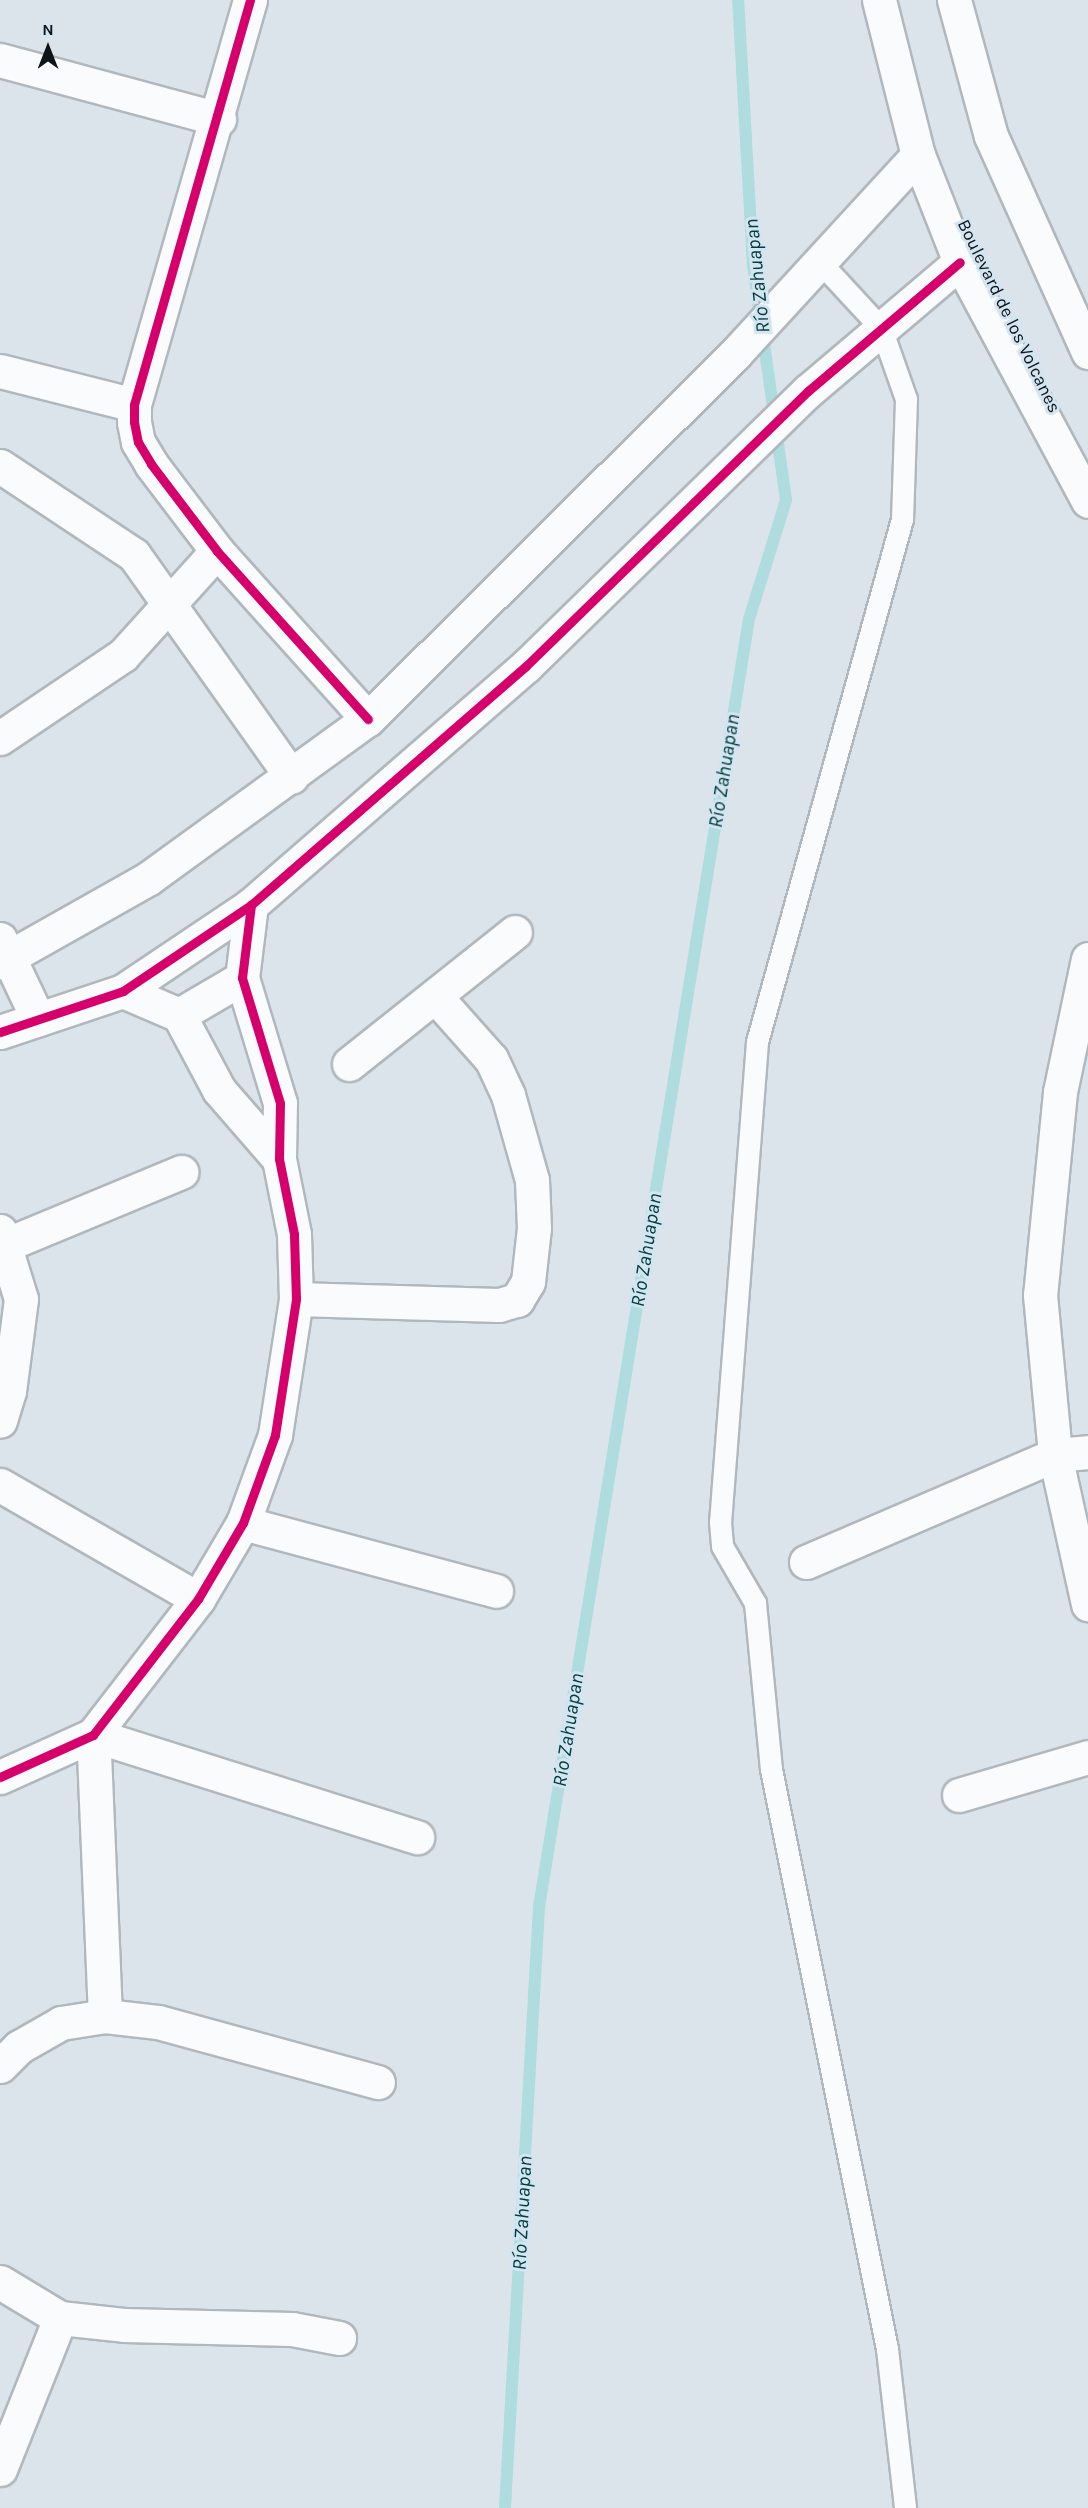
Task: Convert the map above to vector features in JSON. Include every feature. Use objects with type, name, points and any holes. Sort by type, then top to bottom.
[{"type":"street","points":[[250,0],[219,119],[134,405],[138,442],[217,551],[368,719]]},
{"type":"street","name":"Boulevard de los Volcanes","points":[[879,0],[918,155],[960,262],[1088,501]]},
{"type":"street","points":[[954,0],[991,136],[1088,352]]},
{"type":"street","points":[[0,60],[219,119]]},
{"type":"street","points":[[38,1019],[3,953],[149,878],[292,777],[368,719],[735,354],[918,155]]},
{"type":"street","points":[[0,1032],[123,991],[251,905],[526,666],[808,391],[960,262]]},
{"type":"street","points":[[0,371],[134,405]]},
{"type":"street","points":[[0,466],[134,555],[292,777]]},
{"type":"street","points":[[0,738],[123,655],[167,602],[217,551]]},
{"type":"street","points":[[0,1776],[93,1735],[198,1599],[243,1523],[275,1435],[296,1299],[294,1234],[279,1159],[280,1103],[242,978],[251,905]]},
{"type":"street","points":[[349,1064],[515,932]]},
{"type":"street","points":[[1088,959],[1060,1092],[1040,1295],[1055,1455],[1088,1604]]},
{"type":"street","points":[[179,1015],[242,978]]},
{"type":"street","points":[[123,991],[179,1015],[219,1090],[279,1159]]},
{"type":"street","points":[[296,1299],[499,1305],[517,1300],[528,1282],[534,1228],[532,1180],[508,1095],[491,1059],[435,996]]},
{"type":"street","points":[[0,1421],[9,1391],[21,1299],[3,1238],[181,1172]]},
{"type":"street","points":[[806,1562],[1055,1455],[1088,1452]]},
{"type":"street","points":[[0,1485],[198,1599]]},
{"type":"street","points":[[243,1523],[496,1591]]},
{"type":"street","points":[[93,1735],[417,1837]]},
{"type":"street","points":[[93,1735],[105,2016]]},
{"type":"street","points":[[959,1796],[1088,1757]]},
{"type":"street","points":[[0,2066],[19,2047],[61,2023],[105,2016],[158,2022],[378,2082]]},
{"type":"street","points":[[0,2282],[60,2318],[124,2325],[291,2329],[339,2338]]},
{"type":"street","points":[[0,2469],[60,2318]]},
{"type":"lane","points":[[819,261],[881,328],[906,399],[902,519],[757,1042],[720,1522],[722,1546],[755,1603],[771,1769],[888,2349],[905,2508]]},
{"type":"waterway","name":"Río Zahuapan","points":[[505,2508],[539,1907],[749,619],[786,500],[753,265],[738,0]]},
{"type":"cycle path","points":[[250,0],[134,405],[134,422],[138,442],[151,464],[217,551],[368,719]]},
{"type":"cycle path","points":[[0,1032],[123,991],[251,905],[526,666],[808,391],[960,262]]},
{"type":"cycle path","points":[[0,1777],[93,1735],[198,1599],[243,1523],[275,1435],[296,1299],[294,1234],[279,1159],[280,1103],[242,978],[251,905]]}]
